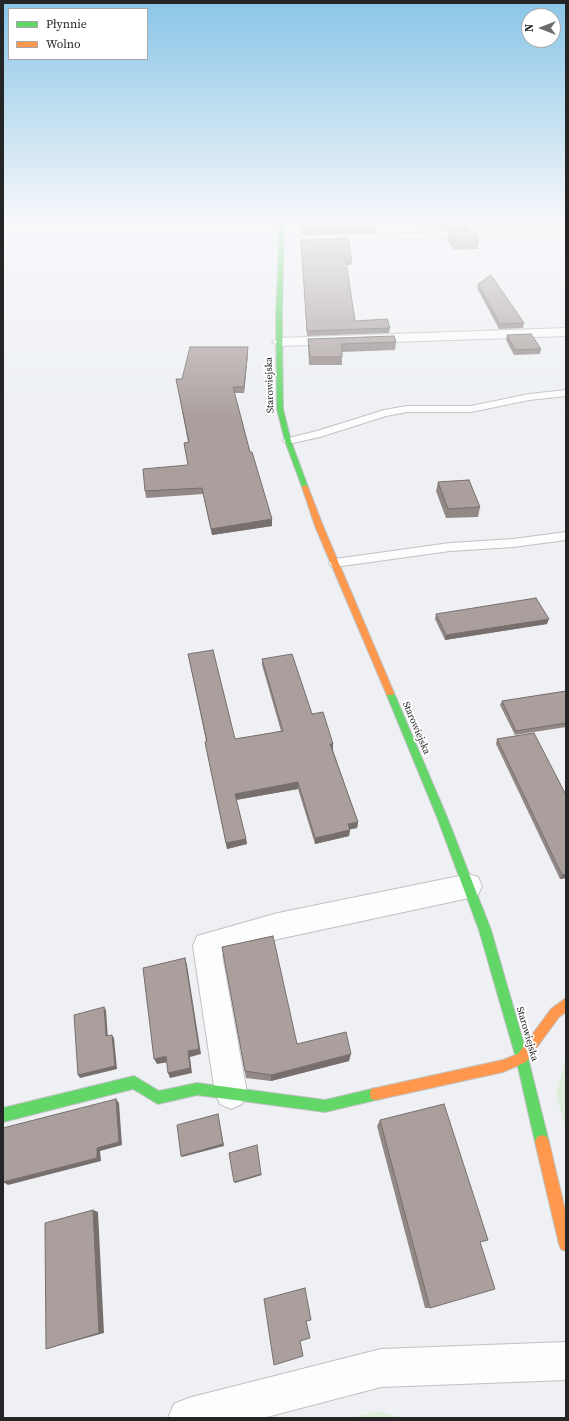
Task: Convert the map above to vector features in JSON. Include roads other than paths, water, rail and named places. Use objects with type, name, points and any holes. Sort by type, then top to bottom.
[{"type":"street","name":"Starowiejska","points":[[281,286],[279,342],[280,409],[288,441],[335,563],[442,818],[485,930],[522,1058],[566,1244]]},
{"type":"street","points":[[279,342],[566,332]]},
{"type":"street","points":[[231,1093],[207,946],[278,926],[469,886]]},
{"type":"street","points":[[3,1115],[134,1082],[158,1098],[197,1089],[325,1106],[504,1066],[522,1058],[555,1013],[566,1004]]},
{"type":"street","points":[[188,1418],[381,1368],[566,1361]]},
{"type":"lane","points":[[288,441],[320,434],[384,413],[407,409],[471,409],[529,397],[566,393]]},
{"type":"lane","points":[[335,563],[450,547],[513,543],[566,536]]}]
